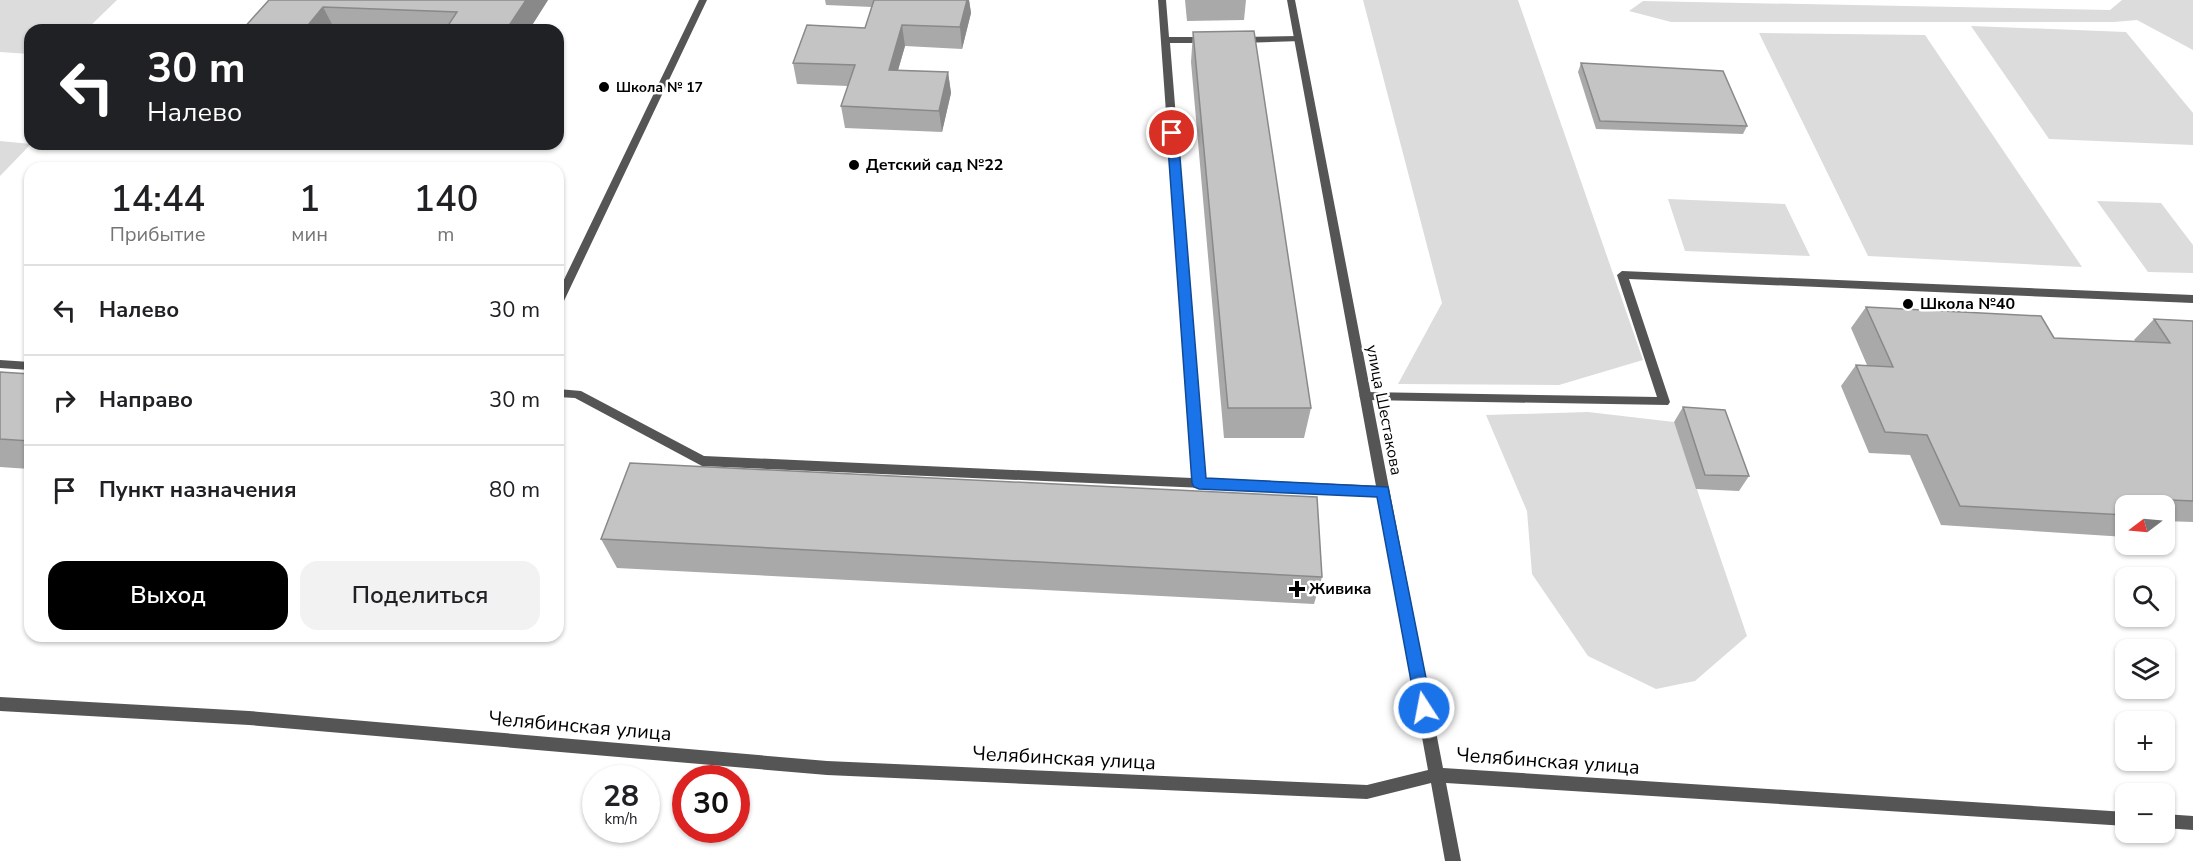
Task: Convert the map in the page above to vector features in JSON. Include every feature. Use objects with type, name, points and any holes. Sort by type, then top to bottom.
[{"type":"street","points":[[564,290],[703,0]]},
{"type":"street","points":[[1162,0],[1199,483]]},
{"type":"street","name":"улица Шестакова","points":[[1290,0],[1453,861]]},
{"type":"street","points":[[1232,40],[1298,39]]},
{"type":"street","points":[[1165,40],[1221,40]]},
{"type":"street","points":[[1365,396],[1665,402],[1622,275],[2193,300]]},
{"type":"street","points":[[0,364],[24,366]]},
{"type":"street","points":[[564,393],[577,394],[702,461],[1383,491]]},
{"type":"street","name":"Челябинская улица","points":[[0,704],[249,718],[827,768],[1367,792],[1436,775],[2115,818]]},
{"type":"street","points":[[2175,822],[2193,823]]},
{"type":"shaded area","points":[[0,0],[117,0],[92,24],[24,24],[24,54],[0,52]]},
{"type":"shaded area","points":[[1363,0],[1518,0],[1643,360],[1559,385],[1398,384],[1442,303]]},
{"type":"shaded area","points":[[2122,0],[2193,0],[2193,50],[2137,20],[2114,22],[1671,22],[1629,11],[1643,1],[2110,10]]},
{"type":"shaded area","points":[[1971,26],[2126,32],[2193,113],[2193,145],[2049,139]]},
{"type":"shaded area","points":[[1759,33],[1925,35],[2082,267],[1868,256]]},
{"type":"shaded area","points":[[0,141],[24,143],[25,150],[0,176]]},
{"type":"shaded area","points":[[1668,199],[1785,204],[1810,256],[1685,251]]},
{"type":"shaded area","points":[[2097,201],[2161,203],[2193,245],[2193,273],[2148,272]]},
{"type":"shaded area","points":[[1588,412],[1674,422],[1747,636],[1695,681],[1656,689],[1588,656],[1532,574],[1527,511],[1486,415]]},
{"type":"building","points":[[269,0],[526,0],[510,24],[449,24],[457,12],[323,7],[309,24],[247,24]]},
{"type":"building","points":[[874,0],[967,0],[960,27],[902,25],[889,70],[948,72],[939,111],[841,106],[855,65],[793,63],[807,25],[865,28]]},
{"type":"building","points":[[1254,31],[1311,408],[1228,408],[1193,32]]},
{"type":"building","points":[[1581,63],[1723,71],[1747,126],[1600,121]]},
{"type":"building","points":[[1866,307],[2041,316],[2054,338],[2170,343],[2154,319],[2193,321],[2193,501],[2175,500],[2175,495],[2115,495],[2115,514],[1960,506],[1927,435],[1885,432],[1856,365],[1893,367]]},
{"type":"building","points":[[0,372],[24,374],[24,441],[0,439]]},
{"type":"building","points":[[1683,407],[1725,410],[1749,476],[1705,475]]},
{"type":"building","points":[[630,463],[1317,497],[1322,577],[601,539]]},
{"type":"place","name":"Школа № 17","points":[[604,87]]},
{"type":"place","name":"Детский сад №22","points":[[854,165]]},
{"type":"place","name":"Школа №40","points":[[1908,304]]},
{"type":"place","name":"Живика","points":[[1297,589]]},
{"type":"route","points":[[1172,133],[1199,483],[1383,491],[1424,708]]}]
